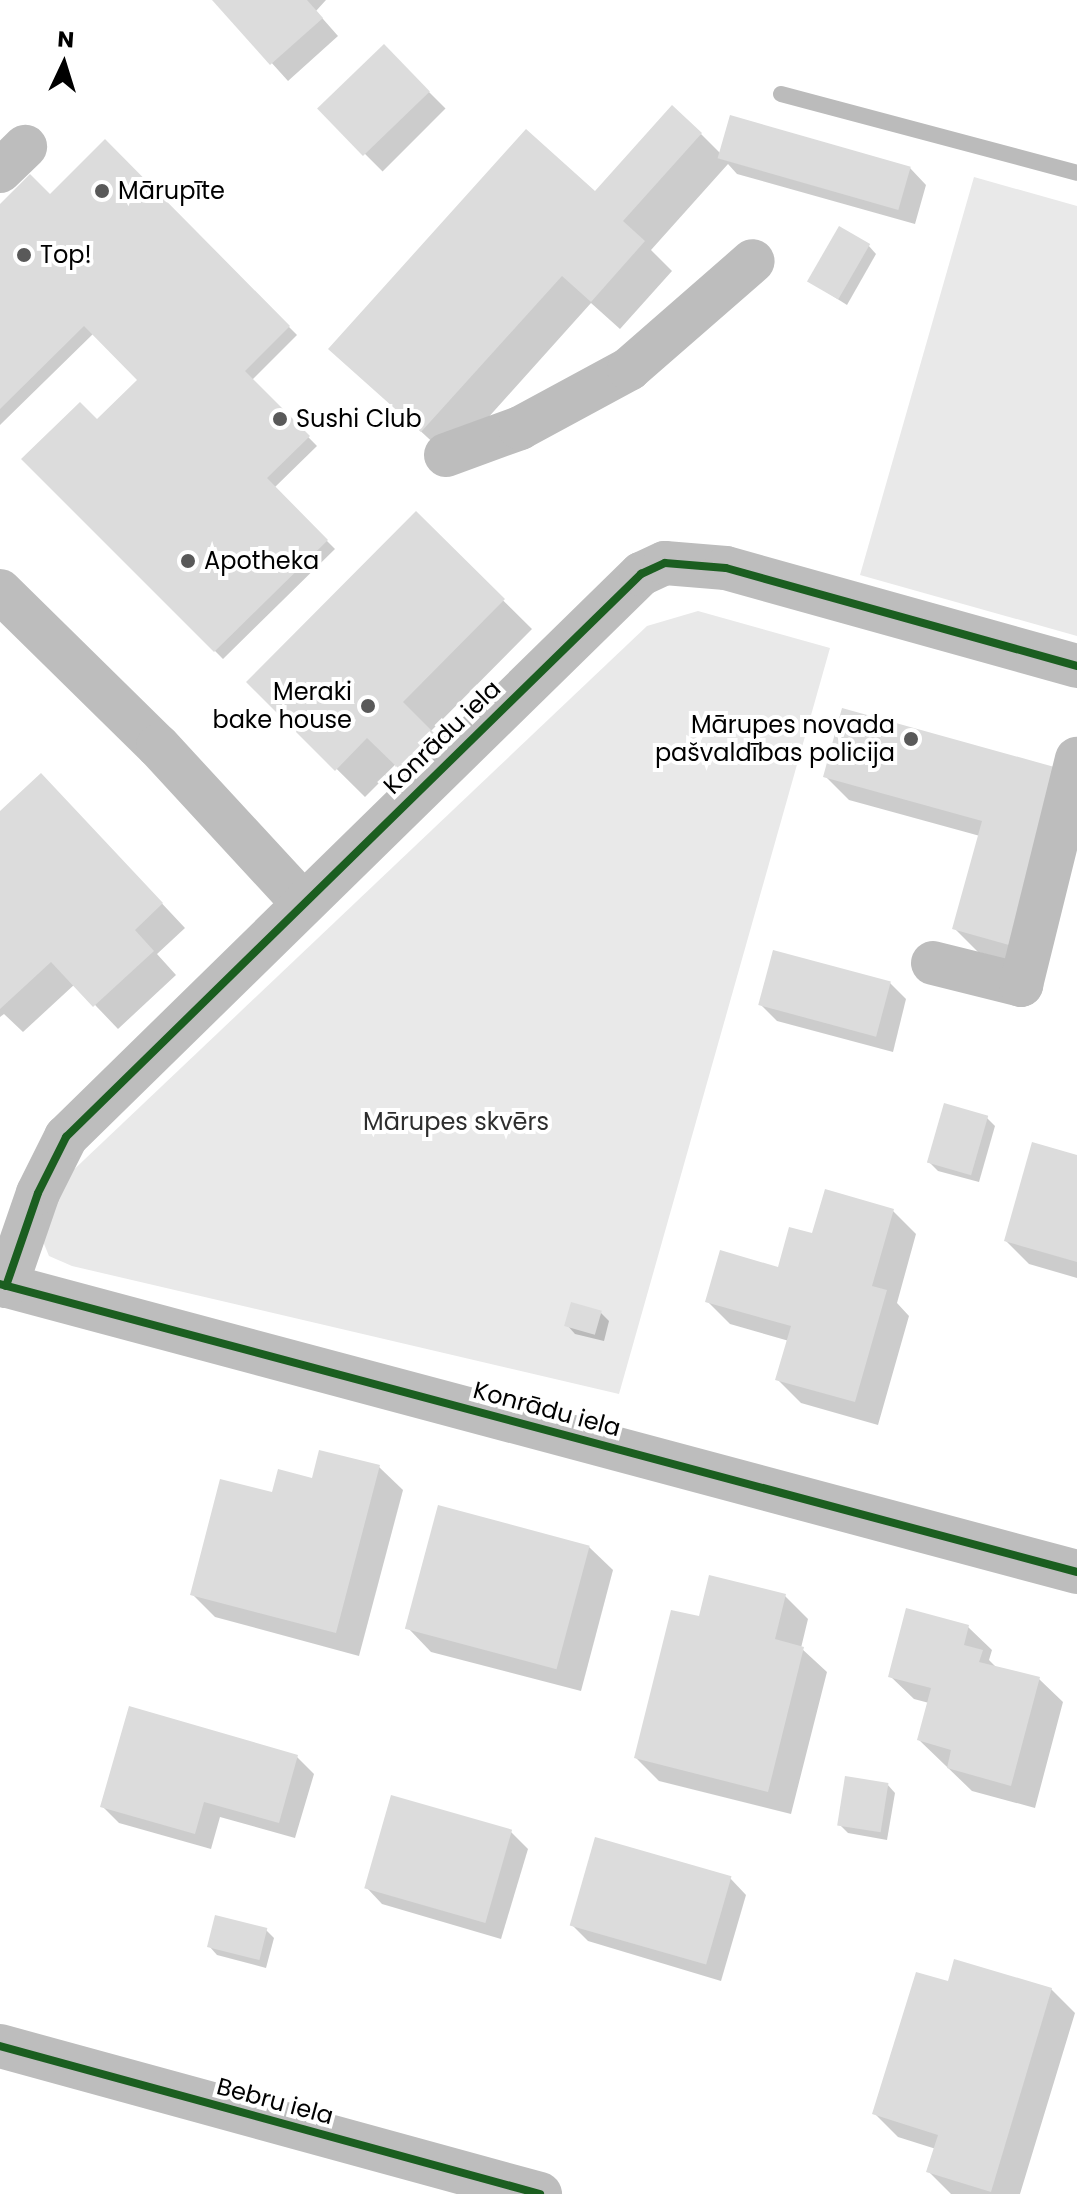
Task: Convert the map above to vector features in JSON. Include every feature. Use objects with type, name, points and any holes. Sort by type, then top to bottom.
[{"type":"street","points":[[446,455],[520,428],[629,369],[753,261]]},
{"type":"street","name":"Konrādu iela","points":[[1077,666],[726,568],[665,563],[625,586],[66,1137],[38,1193],[3,1285],[1077,1572]]},
{"type":"street","points":[[0,591],[158,746],[303,903]]},
{"type":"street","points":[[933,963],[1021,985],[1077,759]]},
{"type":"street","name":"Bebru iela","points":[[0,2046],[540,2194]]},
{"type":"green space","points":[[974,177],[1077,206],[1077,636],[860,575]]},
{"type":"green space","name":"Mārupes skvērs","points":[[698,611],[830,648],[619,1394],[72,1266],[49,1256],[35,1222],[46,1196],[647,626]]},
{"type":"building","points":[[212,0],[307,0],[323,18],[270,65]]},
{"type":"building","points":[[384,44],[430,91],[363,156],[317,109]]},
{"type":"building","points":[[672,105],[702,133],[623,221],[645,241],[591,302],[562,276],[421,432],[328,349],[526,129],[595,191]]},
{"type":"building","points":[[730,115],[911,167],[898,210],[718,158]]},
{"type":"building","points":[[105,139],[290,326],[245,371],[310,436],[267,478],[328,540],[214,652],[21,459],[80,402],[97,419],[137,380],[84,326],[0,409],[0,204],[30,174],[50,194]]},
{"type":"building","points":[[839,226],[870,244],[838,299],[807,281]]},
{"type":"building","points":[[416,511],[505,599],[403,702],[434,733],[399,769],[367,738],[335,771],[246,682]]},
{"type":"building","points":[[842,708],[1058,768],[1009,945],[952,929],[982,821],[823,777]]},
{"type":"building","points":[[41,773],[163,903],[135,930],[154,951],[93,1007],[51,962],[0,1009],[0,811]]},
{"type":"building","points":[[773,950],[891,982],[876,1037],[758,1005]]},
{"type":"building","points":[[944,1103],[988,1116],[971,1175],[927,1163]]},
{"type":"building","points":[[1032,1142],[1077,1155],[1077,1262],[1004,1241]]},
{"type":"building","points":[[825,1189],[894,1209],[872,1286],[887,1290],[855,1402],[775,1380],[791,1326],[705,1302],[720,1250],[778,1267],[789,1227],[812,1233]]},
{"type":"building","points":[[571,1302],[602,1311],[595,1335],[564,1326]]},
{"type":"building","points":[[319,1450],[380,1465],[336,1633],[190,1595],[220,1479],[272,1492],[278,1469],[312,1478]]},
{"type":"building","points":[[438,1505],[590,1546],[557,1669],[405,1629]]},
{"type":"building","points":[[709,1575],[786,1594],[775,1639],[804,1647],[768,1792],[634,1758],[671,1610],[699,1616]]},
{"type":"building","points":[[906,1608],[969,1625],[964,1645],[983,1650],[979,1662],[1040,1677],[1011,1786],[947,1768],[951,1750],[917,1740],[931,1688],[888,1677]]},
{"type":"building","points":[[129,1706],[298,1755],[279,1823],[204,1802],[195,1834],[100,1807]]},
{"type":"building","points":[[845,1776],[888,1783],[881,1832],[837,1825]]},
{"type":"building","points":[[391,1795],[512,1830],[485,1923],[364,1888]]},
{"type":"building","points":[[595,1837],[731,1876],[706,1965],[570,1925]]},
{"type":"building","points":[[215,1915],[267,1928],[259,1960],[207,1947]]},
{"type":"building","points":[[954,1959],[1052,1988],[991,2192],[926,2172],[938,2135],[872,2114],[916,1972],[948,1981]]},
{"type":"waterway","points":[[781,94],[1077,173]]},
{"type":"cycle path","points":[[6,1286],[38,1193],[66,1137],[641,574],[665,563],[726,568],[1077,666]]},
{"type":"cycle path","points":[[0,1284],[1077,1572]]},
{"type":"cycle path","points":[[0,2046],[540,2194]]},
{"type":"place","name":"Mārupīte","points":[[102,191]]},
{"type":"place","name":"Top!","points":[[24,255]]},
{"type":"place","name":"Sushi Club","points":[[280,419]]},
{"type":"place","name":"Apotheka","points":[[188,561]]},
{"type":"place","name":"Meraki bake house","points":[[368,706]]},
{"type":"place","name":"Mārupes novada pašvaldības policija","points":[[911,739]]}]
